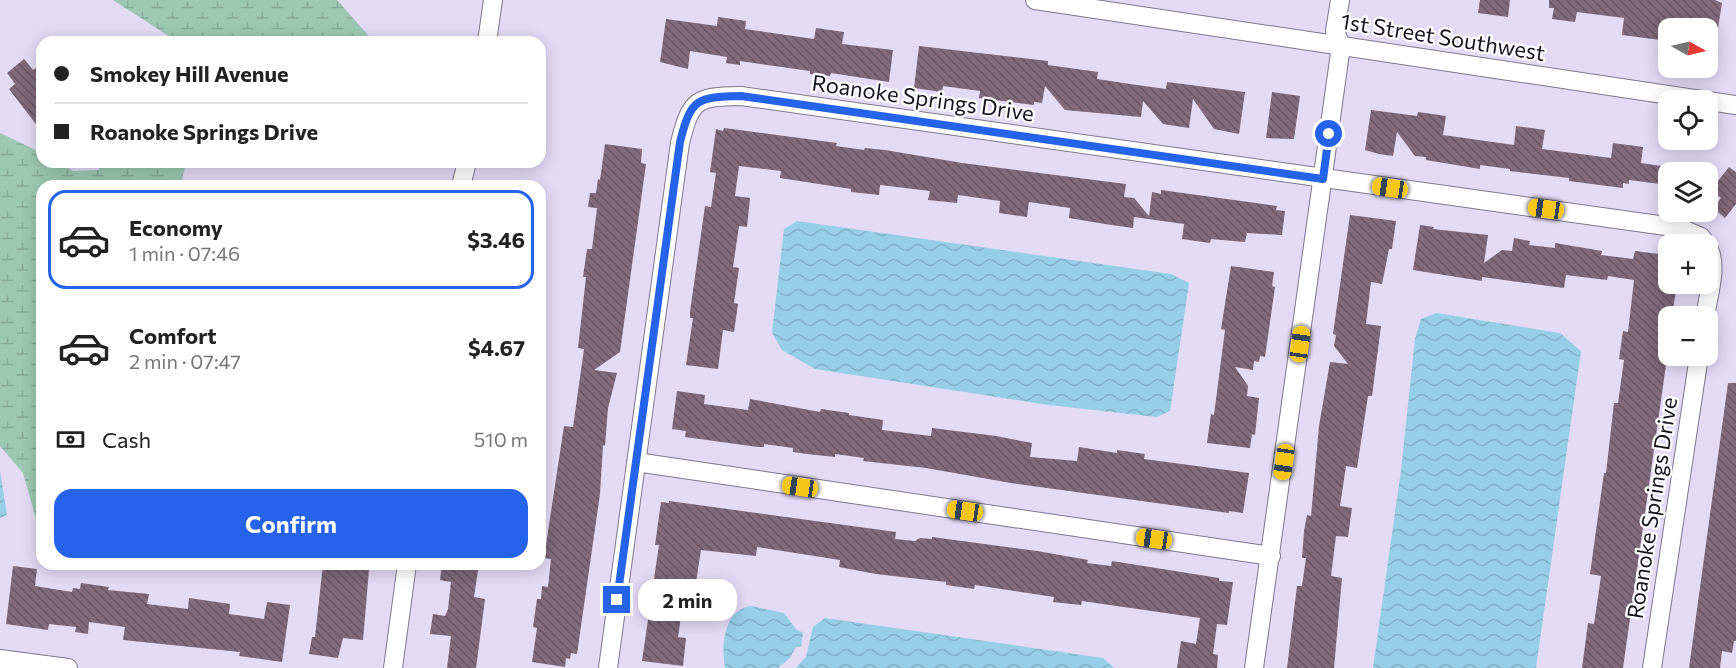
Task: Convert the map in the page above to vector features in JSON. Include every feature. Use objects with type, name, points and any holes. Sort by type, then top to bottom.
[{"type":"street","points":[[488,36],[493,0]]},
{"type":"street","name":"1st Street Southwest","points":[[1035,0],[1736,105]]},
{"type":"street","points":[[1254,668],[1341,46],[1335,31],[1340,0]]},
{"type":"street","name":"Roanoke Springs Drive","points":[[608,668],[680,142],[686,118],[697,102],[713,97],[741,96],[1680,228],[1694,234]]},
{"type":"street","name":"Roanoke Springs Drive","points":[[1652,668],[1697,366]]},
{"type":"street","points":[[636,462],[1271,556]]},
{"type":"street","points":[[393,668],[406,570]]},
{"type":"street","points":[[0,659],[68,668]]},
{"type":"green space","points":[[113,0],[337,0],[369,36],[169,36]]},
{"type":"green space","points":[[0,133],[36,150],[36,168],[68,168],[73,171],[100,168],[185,168],[182,180],[36,180],[36,519],[23,473],[0,446]]},
{"type":"water","points":[[797,221],[1171,274],[1189,283],[1170,411],[1157,417],[1049,405],[815,369],[782,350],[772,333],[784,229]]},
{"type":"water","points":[[1436,313],[1560,333],[1581,351],[1536,668],[1373,668],[1401,470],[1415,339],[1421,319]]},
{"type":"water","points":[[0,471],[7,515],[0,518]]},
{"type":"water","points":[[751,606],[784,613],[796,629],[803,633],[801,647],[796,647],[790,658],[778,668],[725,668],[726,630],[735,614]]},
{"type":"water","points":[[825,618],[1103,658],[1114,668],[796,668],[806,657],[813,627]]},
{"type":"building","points":[[1480,0],[1510,0],[1508,17],[1478,13]]},
{"type":"building","points":[[1549,0],[1715,0],[1722,3],[1718,28],[1718,18],[1658,18],[1658,40],[1622,35],[1624,18],[1577,12],[1575,22],[1552,19],[1554,8],[1549,8]]},
{"type":"building","points":[[718,17],[746,21],[745,29],[814,39],[816,28],[844,32],[842,44],[893,50],[889,82],[831,73],[830,76],[810,74],[810,71],[740,61],[740,65],[726,63],[727,57],[690,51],[688,69],[660,62],[666,19],[717,26]]},
{"type":"building","points":[[919,46],[1048,61],[1048,65],[1098,72],[1097,79],[1130,84],[1166,89],[1167,82],[1245,92],[1239,134],[1214,129],[1193,99],[1189,128],[1163,124],[1143,101],[1141,117],[1065,110],[1045,86],[1042,103],[1034,102],[1034,105],[979,98],[980,91],[943,86],[942,92],[914,88]]},
{"type":"building","points":[[24,59],[33,70],[36,68],[36,124],[9,89],[15,84],[7,73]]},
{"type":"building","points":[[1272,92],[1300,96],[1294,139],[1266,138]]},
{"type":"building","points":[[1371,110],[1417,116],[1418,112],[1446,116],[1443,135],[1514,145],[1516,126],[1545,130],[1542,149],[1611,158],[1613,143],[1643,147],[1641,163],[1658,166],[1658,184],[1629,180],[1629,184],[1623,183],[1623,188],[1569,181],[1569,178],[1510,171],[1510,169],[1480,165],[1480,169],[1426,160],[1426,157],[1415,156],[1397,132],[1393,156],[1365,150]]},
{"type":"building","points":[[724,128],[837,143],[836,146],[864,150],[865,148],[885,150],[962,163],[1126,184],[1124,197],[1134,198],[1149,216],[1152,192],[1161,194],[1161,190],[1277,206],[1276,210],[1285,211],[1282,235],[1247,233],[1245,242],[1211,239],[1210,243],[1182,239],[1184,224],[1134,217],[1133,228],[1069,218],[1070,208],[1029,202],[1027,217],[999,213],[1000,201],[958,195],[957,203],[928,200],[930,191],[880,185],[879,195],[851,192],[851,189],[780,178],[781,171],[739,166],[735,196],[750,198],[747,227],[739,226],[733,267],[739,268],[734,303],[738,304],[734,332],[723,330],[718,369],[686,365],[693,318],[690,318],[690,312],[705,206],[711,207],[716,173],[710,172],[716,129],[723,131]]},
{"type":"building","points":[[605,144],[642,149],[641,163],[646,164],[620,352],[594,370],[617,373],[608,408],[600,494],[577,654],[571,653],[570,659],[566,658],[565,667],[532,662],[537,628],[533,627],[537,599],[541,599],[542,586],[548,587],[551,559],[546,558],[546,545],[564,426],[573,427],[584,349],[578,348],[586,277],[583,277],[587,249],[592,249],[597,208],[588,207],[590,193],[596,193],[598,179],[600,180]]},
{"type":"building","points":[[1729,167],[1736,172],[1736,204],[1725,218],[1718,212],[1718,202],[1721,198],[1718,196],[1718,181]]},
{"type":"building","points":[[1350,215],[1396,221],[1392,249],[1389,249],[1382,284],[1371,282],[1366,324],[1381,326],[1372,396],[1368,396],[1357,468],[1346,466],[1340,506],[1352,508],[1348,537],[1336,536],[1331,576],[1342,578],[1334,668],[1287,668],[1297,586],[1302,586],[1306,558],[1302,558],[1304,531],[1307,515],[1311,516],[1319,426],[1330,362],[1348,364],[1334,346],[1336,335],[1333,334]]},
{"type":"building","points":[[1420,225],[1434,227],[1433,229],[1488,235],[1484,263],[1502,250],[1512,251],[1514,238],[1530,241],[1529,245],[1555,248],[1555,243],[1602,251],[1601,255],[1633,259],[1635,251],[1658,254],[1658,294],[1675,294],[1673,306],[1658,306],[1658,366],[1666,366],[1623,668],[1582,668],[1588,623],[1594,624],[1601,576],[1590,574],[1604,473],[1606,473],[1614,403],[1618,403],[1624,360],[1619,359],[1623,331],[1628,332],[1634,280],[1608,276],[1607,280],[1566,275],[1564,288],[1482,277],[1482,281],[1413,270]]},
{"type":"building","points":[[1231,266],[1274,272],[1272,286],[1275,287],[1265,357],[1260,356],[1259,362],[1254,361],[1253,370],[1235,367],[1248,386],[1247,396],[1259,398],[1255,435],[1252,434],[1250,448],[1207,443],[1211,414],[1214,415],[1225,330],[1221,329]]},
{"type":"building","points":[[1728,383],[1736,383],[1736,641],[1734,641],[1732,653],[1722,651],[1720,668],[1689,668]]},
{"type":"building","points":[[677,391],[705,395],[704,404],[748,410],[750,399],[820,412],[821,409],[849,413],[849,415],[883,420],[882,430],[931,436],[932,428],[996,436],[1032,443],[1030,457],[1077,461],[1079,447],[1117,453],[1117,450],[1145,454],[1144,459],[1249,473],[1243,513],[1011,483],[926,468],[863,461],[864,458],[835,454],[835,457],[793,452],[793,448],[764,444],[764,447],[758,447],[685,437],[686,431],[672,429]]},
{"type":"building","points":[[669,501],[896,532],[895,539],[915,541],[920,538],[932,539],[932,537],[1037,551],[1088,560],[1087,563],[1111,566],[1112,561],[1233,582],[1227,625],[1217,624],[1213,654],[1218,655],[1217,668],[1177,668],[1181,641],[1196,644],[1200,618],[1082,601],[1081,605],[1053,602],[1054,597],[975,585],[974,589],[946,585],[946,582],[876,574],[839,567],[840,560],[757,547],[756,556],[701,550],[695,589],[688,587],[687,595],[684,595],[678,637],[686,638],[683,666],[642,661],[659,545],[655,545],[661,502],[669,503]]},
{"type":"building","points":[[13,566],[36,569],[35,586],[72,592],[73,588],[80,589],[81,583],[109,587],[108,590],[149,594],[147,604],[188,609],[189,598],[230,604],[229,614],[264,619],[267,602],[290,605],[282,662],[239,656],[240,652],[123,640],[125,627],[89,622],[88,634],[75,632],[76,627],[49,624],[48,630],[6,624]]},
{"type":"building","points":[[322,570],[369,570],[363,640],[343,638],[338,658],[309,654],[312,637],[315,637]]},
{"type":"building","points":[[441,570],[478,570],[474,597],[485,599],[476,668],[447,668],[451,636],[430,634],[433,614],[445,616],[448,609],[451,582],[440,580]]},
{"type":"route","points":[[617,600],[680,142],[686,118],[697,102],[713,97],[741,96],[1323,179],[1329,134]]}]
